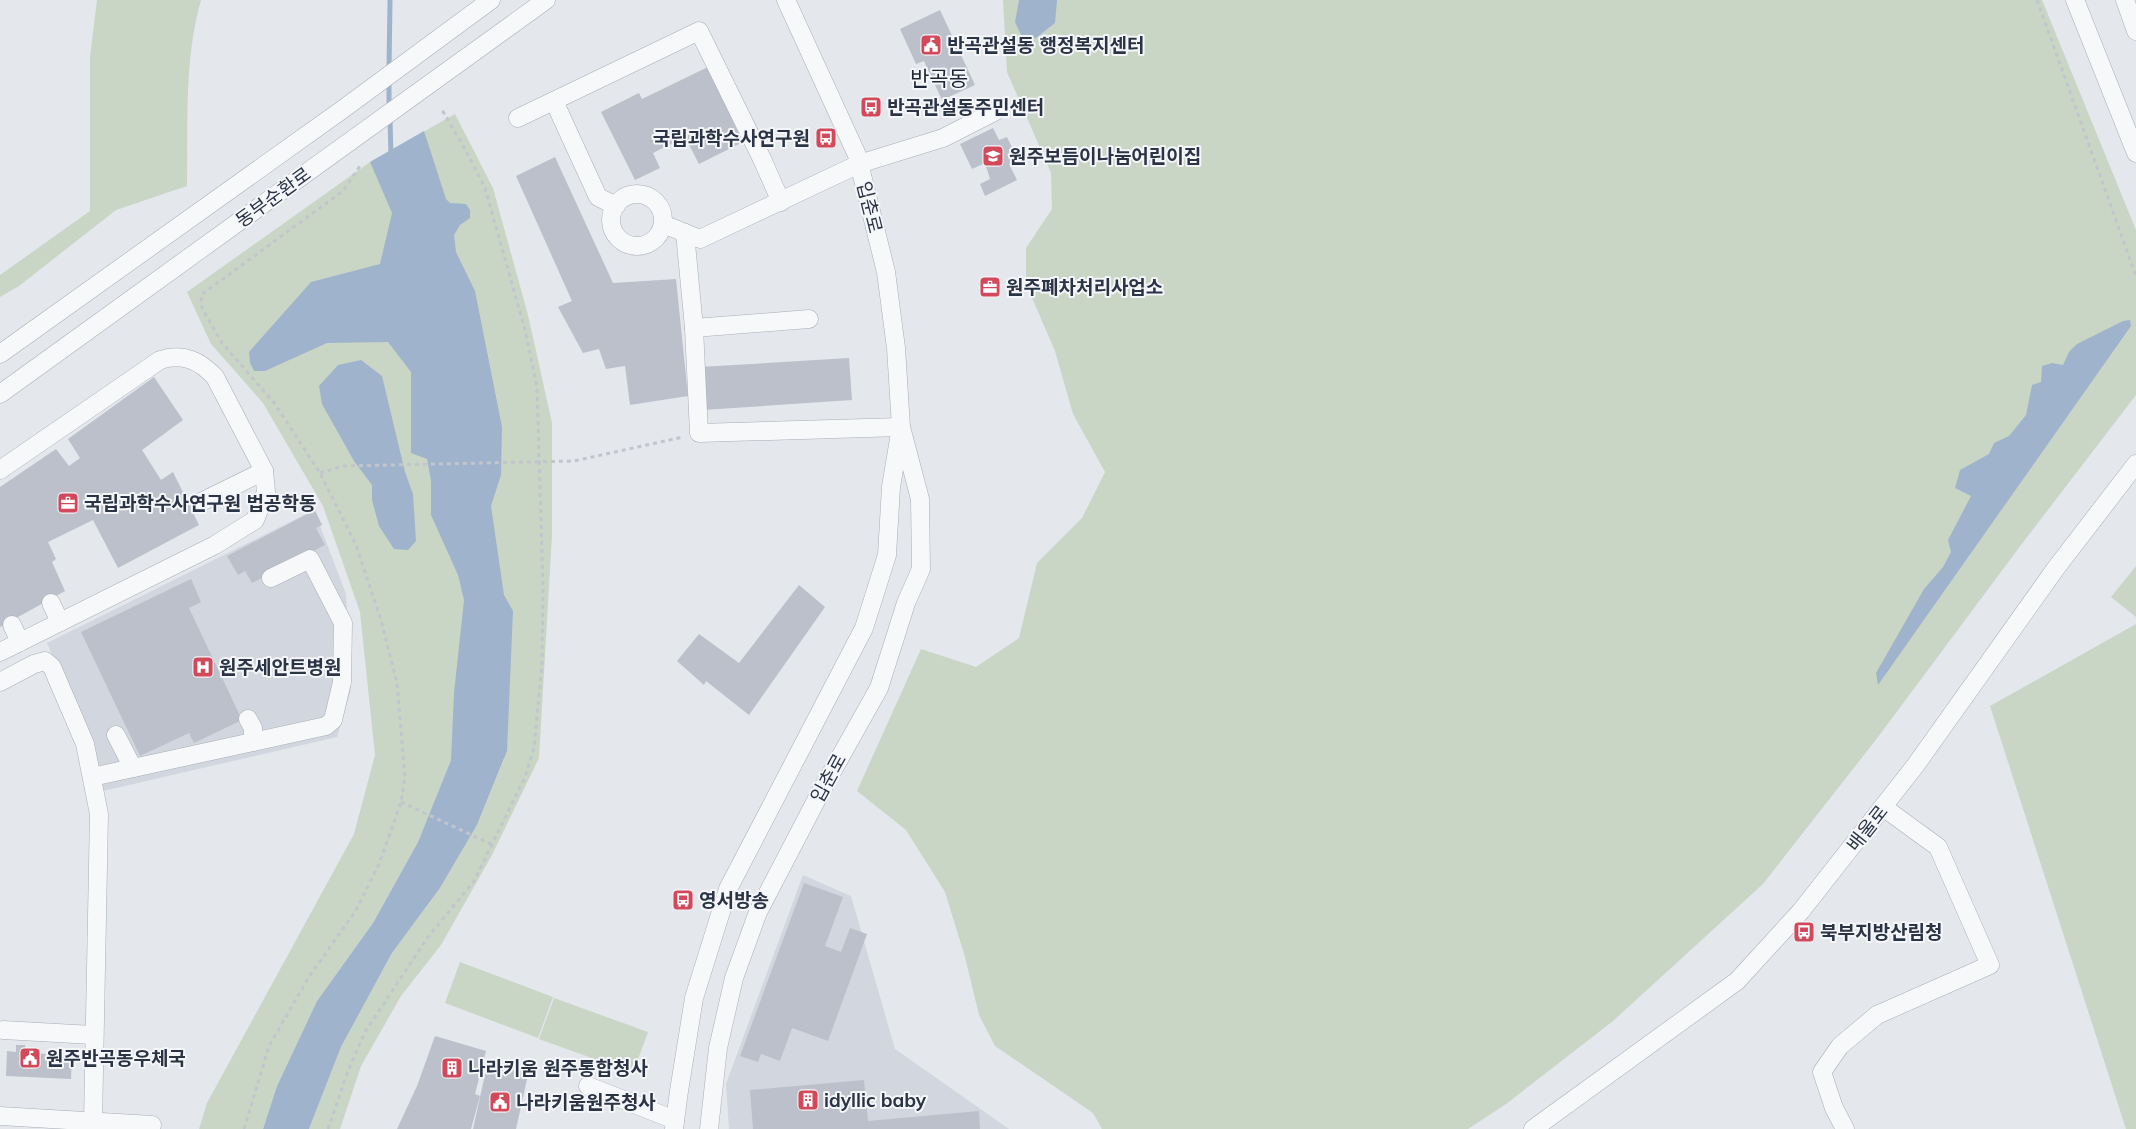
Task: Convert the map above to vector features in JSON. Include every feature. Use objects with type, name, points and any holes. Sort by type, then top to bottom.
[{"type":"street","name":"동부순환로","points":[[0,354],[339,112],[491,0]]},
{"type":"street","name":"동부순환로","points":[[0,394],[546,0]]},
{"type":"street","name":"입춘로","points":[[709,1129],[718,1048],[734,978],[755,920],[820,792],[878,688],[906,603],[921,569],[920,499],[901,427],[896,348],[886,272],[857,156],[786,0]]},
{"type":"street","points":[[2075,0],[2136,153]]},
{"type":"street","points":[[2125,0],[2136,31]]},
{"type":"street","points":[[518,118],[699,30],[762,160],[780,202]]},
{"type":"street","points":[[554,101],[598,197],[616,206]]},
{"type":"street","points":[[662,224],[700,238],[859,164],[943,138],[996,111]]},
{"type":"street","points":[[628,196],[645,196],[658,205],[662,212],[662,224],[658,236],[651,242],[634,246],[626,244],[619,239],[612,223],[612,214],[616,206],[628,196]]},
{"type":"street","points":[[685,233],[694,328],[699,433],[901,427]]},
{"type":"street","points":[[694,328],[809,319]]},
{"type":"street","points":[[0,470],[160,360],[170,357],[187,357],[204,365],[215,377],[264,471],[266,492],[255,520],[215,545],[0,652]]},
{"type":"street","name":"입춘로","points":[[675,1124],[694,998],[728,889],[864,628],[887,555],[891,487],[901,427]]},
{"type":"street","name":"배울로","points":[[1533,1129],[1737,981],[1800,911],[1915,766],[2056,568],[2136,464]]},
{"type":"street","points":[[199,503],[264,471]]},
{"type":"street","points":[[92,777],[326,726],[333,720],[342,682],[342,623],[310,559],[271,578]]},
{"type":"street","points":[[51,603],[60,622]]},
{"type":"street","points":[[12,625],[20,642]]},
{"type":"street","points":[[0,682],[34,664],[45,661],[52,667],[85,744],[92,777],[99,814],[93,1035],[93,1122]]},
{"type":"street","points":[[248,719],[252,728],[253,742]]},
{"type":"street","points":[[116,735],[133,768]]},
{"type":"street","points":[[1846,1129],[1834,1108],[1822,1072],[1840,1046],[1877,1015],[1990,965],[1938,847],[1883,807]]},
{"type":"street","points":[[4,1030],[93,1035]]},
{"type":"street","points":[[588,1086],[675,1124]]},
{"type":"street","points":[[0,1116],[152,1125]]},
{"type":"path","points":[[2037,0],[2136,276]]},
{"type":"path","points":[[328,1129],[348,1071],[365,1032],[428,937],[474,881],[525,777],[534,748],[542,664],[540,463],[537,386],[525,330],[485,188],[466,148],[441,108]]},
{"type":"path","points":[[244,1129],[269,1046],[310,975],[355,912],[379,864],[401,802],[405,777],[397,683],[381,620],[356,545],[320,473],[274,404],[222,343],[202,308],[201,295],[343,191],[362,163]]},
{"type":"path","points":[[320,473],[343,466],[574,462],[699,433]]},
{"type":"path","points":[[401,802],[492,844]]},
{"type":"shaded area","name":"원주세안트병원","points":[[314,510],[346,594],[351,690],[337,737],[103,791],[100,767],[47,643]]},
{"type":"shaded area","points":[[803,875],[851,896],[895,1049],[1009,1129],[729,1129],[726,1084]]},
{"type":"green space","points":[[97,0],[201,0],[189,69],[187,186],[116,210],[19,286],[0,297],[0,275],[90,211],[90,57]]},
{"type":"green space","points":[[1003,0],[2042,0],[2136,230],[2136,395],[1878,737],[1763,884],[1613,1021],[1506,1104],[1468,1129],[1102,1129],[1093,1113],[995,1046],[979,1015],[965,957],[945,892],[906,830],[857,791],[921,649],[976,667],[1019,638],[1037,563],[1082,518],[1105,472],[1073,414],[1055,351],[1026,284],[1026,248],[1052,209],[1051,173],[1007,72]]},
{"type":"green space","points":[[455,114],[493,188],[528,315],[552,423],[552,535],[539,758],[492,855],[441,945],[401,996],[361,1066],[340,1129],[309,1129],[341,1047],[392,953],[440,888],[477,825],[504,759],[451,760],[418,842],[373,923],[317,1001],[277,1086],[263,1129],[199,1129],[207,1103],[354,834],[375,755],[360,612],[323,506],[263,403],[211,344],[187,292],[370,162]]},
{"type":"green space","points":[[2136,566],[2136,617],[2111,597]]},
{"type":"green space","points":[[2136,624],[2136,1129],[2126,1129],[1990,706]]},
{"type":"green space","points":[[460,962],[553,997],[538,1038],[445,1003]]},
{"type":"green space","points":[[554,998],[648,1032],[633,1073],[539,1039]]},
{"type":"water","points":[[1019,0],[1057,0],[1055,23],[1036,38],[1022,37],[1015,22]]},
{"type":"water","points":[[424,131],[446,199],[450,203],[466,204],[470,210],[470,218],[460,225],[454,235],[456,252],[475,291],[502,427],[501,475],[491,506],[504,595],[513,611],[507,751],[477,825],[440,888],[392,953],[341,1047],[309,1129],[263,1129],[277,1086],[317,1001],[373,923],[418,842],[451,760],[454,693],[464,600],[458,575],[431,515],[431,481],[427,459],[411,453],[411,372],[388,342],[327,343],[265,371],[254,371],[250,363],[249,352],[311,282],[380,264],[392,213],[370,162]]},
{"type":"water","points":[[2130,320],[2131,326],[1878,685],[1876,673],[1924,589],[1943,567],[1951,552],[1948,540],[1971,496],[1955,488],[1960,470],[1989,454],[1994,443],[2009,436],[2026,415],[2032,385],[2041,382],[2042,366],[2052,363],[2063,365],[2069,352],[2077,344],[2123,321]]},
{"type":"water","points":[[361,360],[382,376],[405,472],[413,494],[416,541],[408,550],[394,549],[379,526],[372,500],[372,485],[354,461],[322,404],[319,386],[338,365]]},
{"type":"building","name":"반곡관설동 행정복지센터","points":[[940,10],[975,85],[942,100],[924,61],[916,64],[900,29]]},
{"type":"building","points":[[710,66],[733,113],[730,115],[743,142],[699,164],[685,137],[653,153],[660,168],[635,180],[601,112],[639,93],[642,99]]},
{"type":"building","points":[[993,128],[999,140],[1007,137],[1018,160],[1009,164],[1017,180],[985,196],[980,184],[990,179],[985,163],[972,169],[960,144]]},
{"type":"building","points":[[555,157],[613,283],[676,279],[688,396],[630,405],[625,366],[606,369],[599,349],[583,353],[558,307],[572,301],[516,176]]},
{"type":"building","points":[[849,358],[852,400],[703,410],[700,367]]},
{"type":"building","points":[[154,377],[183,420],[142,450],[161,480],[173,472],[199,525],[118,568],[93,520],[48,542],[56,559],[52,562],[65,591],[0,627],[0,487],[56,449],[69,466],[80,458],[68,439]]},
{"type":"building","points":[[315,510],[322,525],[316,528],[325,545],[252,583],[245,571],[238,575],[227,556]]},
{"type":"building","points":[[191,579],[201,602],[189,608],[242,720],[194,743],[189,733],[140,756],[81,632]]},
{"type":"building","points":[[799,585],[825,607],[749,715],[706,681],[704,685],[677,661],[699,634],[739,663]]},
{"type":"building","points":[[804,883],[843,897],[825,946],[841,952],[850,928],[867,934],[828,1041],[792,1028],[780,1061],[761,1054],[758,1062],[740,1056]]},
{"type":"building","name":"나라키움 원주통합청사","points":[[435,1036],[486,1051],[475,1094],[480,1096],[471,1129],[397,1129],[417,1086]]},
{"type":"building","points":[[16,1045],[25,1045],[25,1053],[72,1055],[71,1079],[6,1076],[7,1051],[16,1052]]},
{"type":"building","points":[[488,1061],[529,1070],[516,1129],[473,1129]]},
{"type":"building","name":"idyllic baby","points":[[864,1080],[868,1121],[979,1111],[980,1129],[753,1129],[750,1090]]},
{"type":"waterway","points":[[389,69],[390,0]]},
{"type":"waterway","points":[[389,80],[389,109]]},
{"type":"waterway","points":[[390,118],[391,157]]},
{"type":"place","name":"반곡관설동 행정복지센터","points":[[931,45]]},
{"type":"place","name":"반곡관설동주민센터","points":[[871,107]]},
{"type":"place","name":"국립과학수사연구원","points":[[826,138]]},
{"type":"place","name":"원주보듬이나눔어린이집","points":[[993,156]]},
{"type":"place","name":"원주폐차처리사업소","points":[[990,287]]},
{"type":"place","name":"국립과학수사연구원 법공학동","points":[[68,503]]},
{"type":"place","name":"원주세안트병원","points":[[203,667]]},
{"type":"place","name":"영서방송","points":[[683,900]]},
{"type":"place","name":"북부지방산림청","points":[[1804,932]]},
{"type":"place","name":"원주반곡동우체국","points":[[30,1058]]},
{"type":"place","name":"나라키움 원주통합청사","points":[[452,1068]]},
{"type":"place","name":"idyllic baby","points":[[808,1100]]},
{"type":"place","name":"나라키움원주청사","points":[[500,1102]]},
{"type":"district","name":"반곡동","points":[[939,79]]}]
